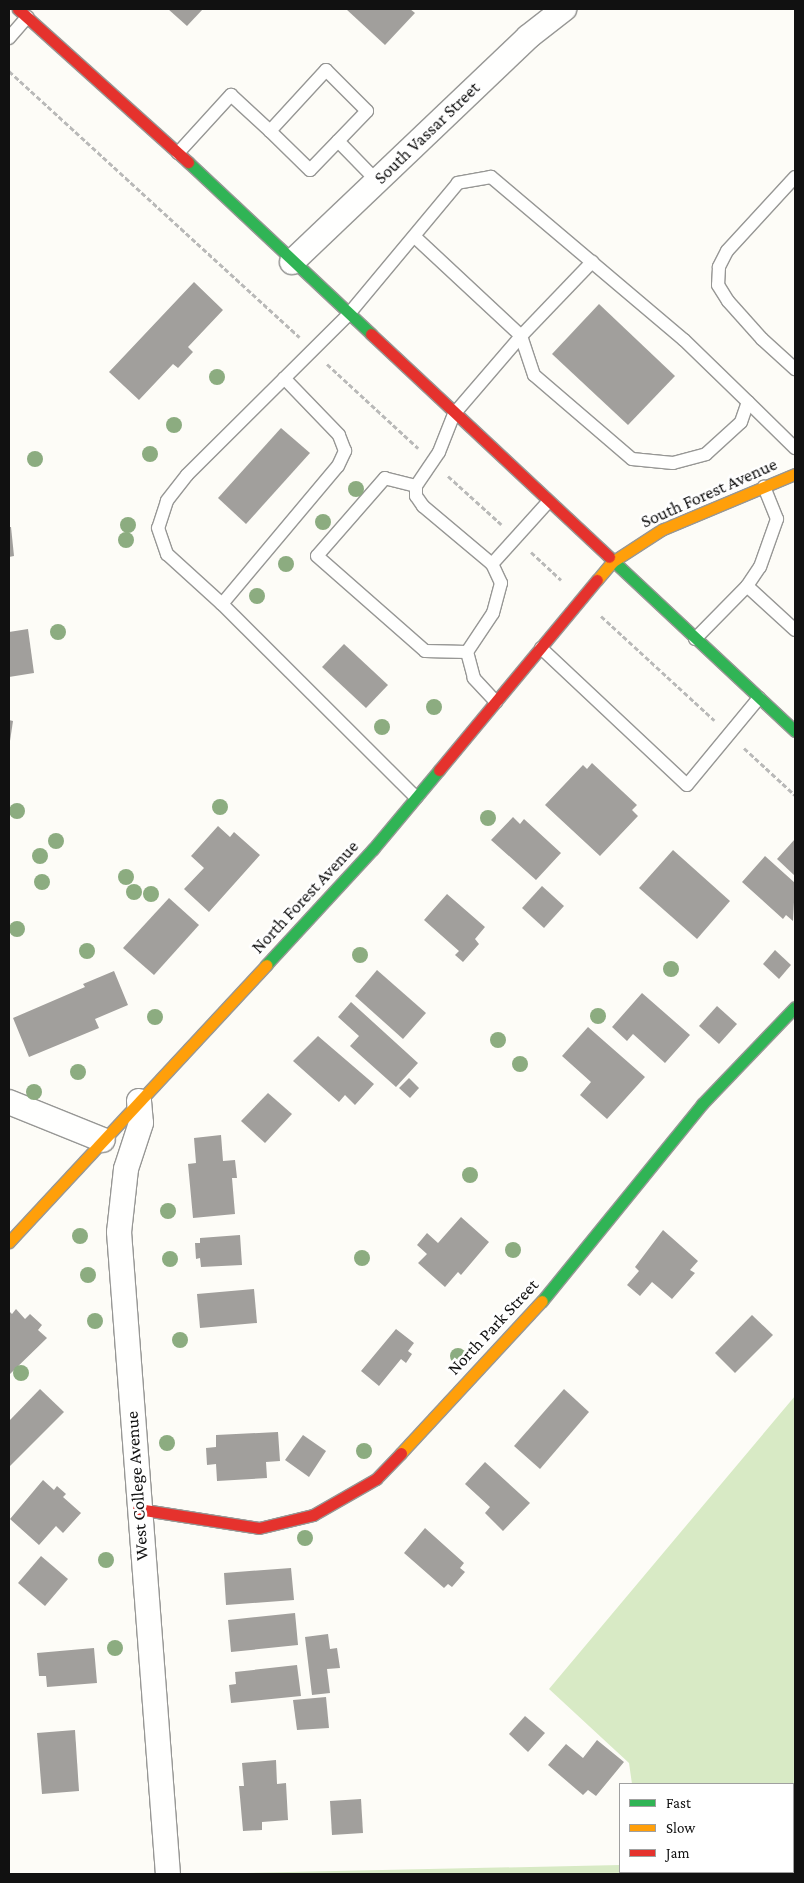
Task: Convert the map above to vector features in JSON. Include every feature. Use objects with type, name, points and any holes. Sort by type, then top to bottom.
[{"type":"street","name":"South Vassar Street","points":[[292,262],[528,37],[564,9]]},
{"type":"street","points":[[22,13],[178,153],[348,315],[795,731]]},
{"type":"street","name":"South Forest Avenue","points":[[612,562],[661,530],[795,474]]},
{"type":"street","name":"North Forest Avenue","points":[[9,1242],[373,849],[612,562]]},
{"type":"street","name":"North Park Street","points":[[138,1509],[258,1528],[313,1514],[376,1479],[551,1291],[702,1104],[795,1007]]},
{"type":"street","name":"West College Avenue","points":[[139,1101],[141,1123],[126,1169],[119,1232],[138,1509],[168,1874]]},
{"type":"street","points":[[9,1102],[103,1140]]},
{"type":"lane","points":[[9,38],[22,13]]},
{"type":"lane","points":[[178,153],[230,95],[310,170],[367,111],[326,70],[270,131]]},
{"type":"lane","points":[[338,141],[377,180]]},
{"type":"lane","points":[[416,797],[222,604],[167,554],[158,528],[167,500],[186,475],[348,315],[416,238],[424,221],[458,183],[491,177],[684,340],[795,448]]},
{"type":"lane","points":[[795,177],[727,251],[719,267],[718,285],[728,301],[756,333],[795,369]]},
{"type":"lane","points":[[416,238],[520,336],[534,375],[632,459],[673,463],[706,454],[741,422],[748,402]]},
{"type":"lane","points":[[496,702],[474,678],[467,652],[493,613],[499,598],[501,583],[492,564],[423,506],[416,496],[416,486],[433,461],[454,414],[520,336],[592,262]]},
{"type":"lane","points":[[222,604],[338,466],[345,451],[339,435],[284,378]]},
{"type":"lane","points":[[416,486],[385,478],[317,556],[425,650],[467,652]]},
{"type":"lane","points":[[695,639],[748,586],[760,567],[777,519],[764,486]]},
{"type":"lane","points":[[492,564],[548,502]]},
{"type":"lane","points":[[748,586],[795,630]]},
{"type":"lane","points":[[541,648],[687,785],[759,698]]},
{"type":"lane","points":[[785,723],[795,711]]},
{"type":"path","points":[[9,71],[795,795]]},
{"type":"green space","points":[[795,1396],[795,1874],[200,1874],[619,1865],[619,1873],[794,1873],[794,1783],[632,1783],[629,1763],[549,1689]]},
{"type":"building","points":[[168,9],[203,9],[187,26]]},
{"type":"building","points":[[346,9],[410,9],[415,13],[385,45]]},
{"type":"building","points":[[194,282],[223,310],[188,347],[193,352],[178,368],[173,364],[139,400],[109,372]]},
{"type":"building","points":[[599,304],[675,376],[628,425],[552,354]]},
{"type":"building","points":[[281,428],[310,453],[246,524],[218,498]]},
{"type":"building","points":[[9,527],[11,527],[14,556],[9,557]]},
{"type":"building","points":[[28,629],[34,673],[9,677],[9,632]]},
{"type":"building","points":[[344,644],[388,685],[366,708],[322,667]]},
{"type":"building","points":[[9,720],[13,721],[10,741],[9,741]]},
{"type":"building","points":[[592,763],[637,805],[632,810],[638,816],[600,856],[545,805],[583,765],[587,769]]},
{"type":"building","points":[[513,817],[520,824],[524,819],[561,853],[536,880],[491,840]]},
{"type":"building","points":[[218,826],[230,837],[234,832],[260,855],[209,912],[184,889],[204,868],[191,856]]},
{"type":"building","points":[[795,839],[795,876],[777,859]]},
{"type":"building","points":[[673,850],[730,901],[697,939],[639,888]]},
{"type":"building","points":[[765,856],[795,883],[793,921],[786,915],[783,919],[742,882]]},
{"type":"building","points":[[542,886],[564,906],[544,928],[522,908]]},
{"type":"building","points":[[447,894],[485,927],[475,939],[479,944],[463,962],[455,955],[459,951],[424,920]]},
{"type":"building","points":[[169,898],[199,925],[154,975],[123,948]]},
{"type":"building","points":[[775,950],[791,965],[779,979],[763,964]]},
{"type":"building","points":[[377,970],[426,1013],[403,1039],[355,996]]},
{"type":"building","points":[[114,971],[128,1005],[95,1019],[99,1028],[29,1057],[13,1018],[85,987],[83,984]]},
{"type":"building","points":[[642,993],[690,1035],[665,1063],[633,1034],[627,1041],[612,1027]]},
{"type":"building","points":[[351,1002],[418,1063],[396,1087],[350,1046],[359,1036],[338,1017]]},
{"type":"building","points":[[717,1006],[737,1024],[719,1044],[699,1026]]},
{"type":"building","points":[[588,1027],[645,1077],[607,1119],[580,1095],[591,1082],[562,1056]]},
{"type":"building","points":[[318,1036],[374,1084],[355,1105],[345,1095],[339,1102],[293,1061]]},
{"type":"building","points":[[409,1078],[419,1088],[410,1098],[399,1088]]},
{"type":"building","points":[[268,1093],[292,1114],[265,1143],[241,1121]]},
{"type":"building","points":[[221,1135],[223,1161],[235,1160],[237,1178],[232,1178],[235,1214],[193,1218],[188,1164],[196,1163],[194,1138]]},
{"type":"building","points":[[461,1217],[489,1242],[461,1275],[458,1272],[445,1287],[418,1263],[427,1254],[417,1245],[427,1233],[438,1243]]},
{"type":"building","points":[[663,1230],[698,1261],[690,1270],[695,1273],[672,1299],[652,1282],[640,1296],[627,1285],[639,1271],[635,1267]]},
{"type":"building","points":[[240,1235],[242,1265],[201,1267],[200,1258],[196,1259],[195,1243],[200,1243],[200,1238]]},
{"type":"building","points":[[254,1289],[257,1323],[200,1328],[197,1294]]},
{"type":"building","points":[[16,1309],[25,1319],[30,1314],[42,1325],[38,1330],[47,1338],[9,1375],[9,1311],[12,1314]]},
{"type":"building","points":[[752,1315],[773,1335],[735,1373],[715,1353]]},
{"type":"building","points":[[396,1329],[414,1343],[408,1351],[412,1354],[406,1363],[401,1359],[379,1386],[361,1371]]},
{"type":"building","points":[[40,1389],[64,1412],[9,1467],[9,1421]]},
{"type":"building","points":[[564,1389],[589,1412],[540,1469],[514,1446]]},
{"type":"building","points":[[278,1432],[280,1461],[266,1462],[267,1478],[217,1481],[216,1464],[207,1465],[206,1448],[216,1447],[216,1435]]},
{"type":"building","points":[[303,1435],[326,1451],[309,1477],[285,1460]]},
{"type":"building","points":[[485,1462],[530,1503],[503,1531],[485,1513],[490,1507],[465,1484]]},
{"type":"building","points":[[43,1480],[54,1490],[57,1486],[66,1494],[63,1497],[81,1513],[63,1533],[56,1526],[39,1545],[10,1519]]},
{"type":"building","points":[[425,1528],[464,1563],[460,1568],[465,1572],[452,1587],[448,1584],[444,1588],[404,1553]]},
{"type":"building","points":[[41,1556],[68,1579],[45,1606],[18,1583]]},
{"type":"building","points":[[291,1568],[294,1600],[226,1605],[224,1573]]},
{"type":"building","points":[[295,1613],[298,1645],[231,1652],[228,1620]]},
{"type":"building","points":[[328,1634],[330,1649],[337,1648],[340,1668],[327,1669],[330,1693],[312,1695],[305,1637]]},
{"type":"building","points":[[94,1648],[97,1683],[47,1687],[46,1676],[39,1676],[37,1653]]},
{"type":"building","points":[[297,1665],[301,1696],[231,1703],[229,1685],[236,1684],[235,1672]]},
{"type":"building","points":[[326,1697],[329,1728],[297,1730],[293,1700]]},
{"type":"building","points":[[525,1716],[545,1733],[528,1752],[509,1734]]},
{"type":"building","points":[[75,1730],[79,1791],[42,1794],[37,1733]]},
{"type":"building","points":[[597,1740],[624,1762],[596,1796],[588,1790],[583,1795],[548,1765],[566,1744],[583,1758]]},
{"type":"building","points":[[276,1760],[277,1784],[286,1783],[288,1820],[262,1822],[262,1830],[243,1831],[239,1786],[244,1786],[242,1763]]},
{"type":"building","points":[[361,1799],[363,1833],[332,1835],[330,1801]]},
{"type":"traffic: fast","points":[[188,162],[371,334]]},
{"type":"traffic: fast","points":[[609,557],[795,731]]},
{"type":"traffic: fast","points":[[266,965],[373,849],[439,770]]},
{"type":"traffic: fast","points":[[542,1301],[702,1104],[795,1007]]},
{"type":"traffic: slow","points":[[597,580],[612,562],[661,530],[795,474]]},
{"type":"traffic: slow","points":[[9,1242],[266,965]]},
{"type":"traffic: slow","points":[[401,1453],[542,1301]]},
{"type":"traffic: jam","points":[[18,9],[188,162]]},
{"type":"traffic: jam","points":[[371,334],[609,557]]},
{"type":"traffic: jam","points":[[439,770],[597,580]]},
{"type":"traffic: jam","points":[[138,1509],[259,1528],[313,1515],[376,1479],[401,1453]]}]
